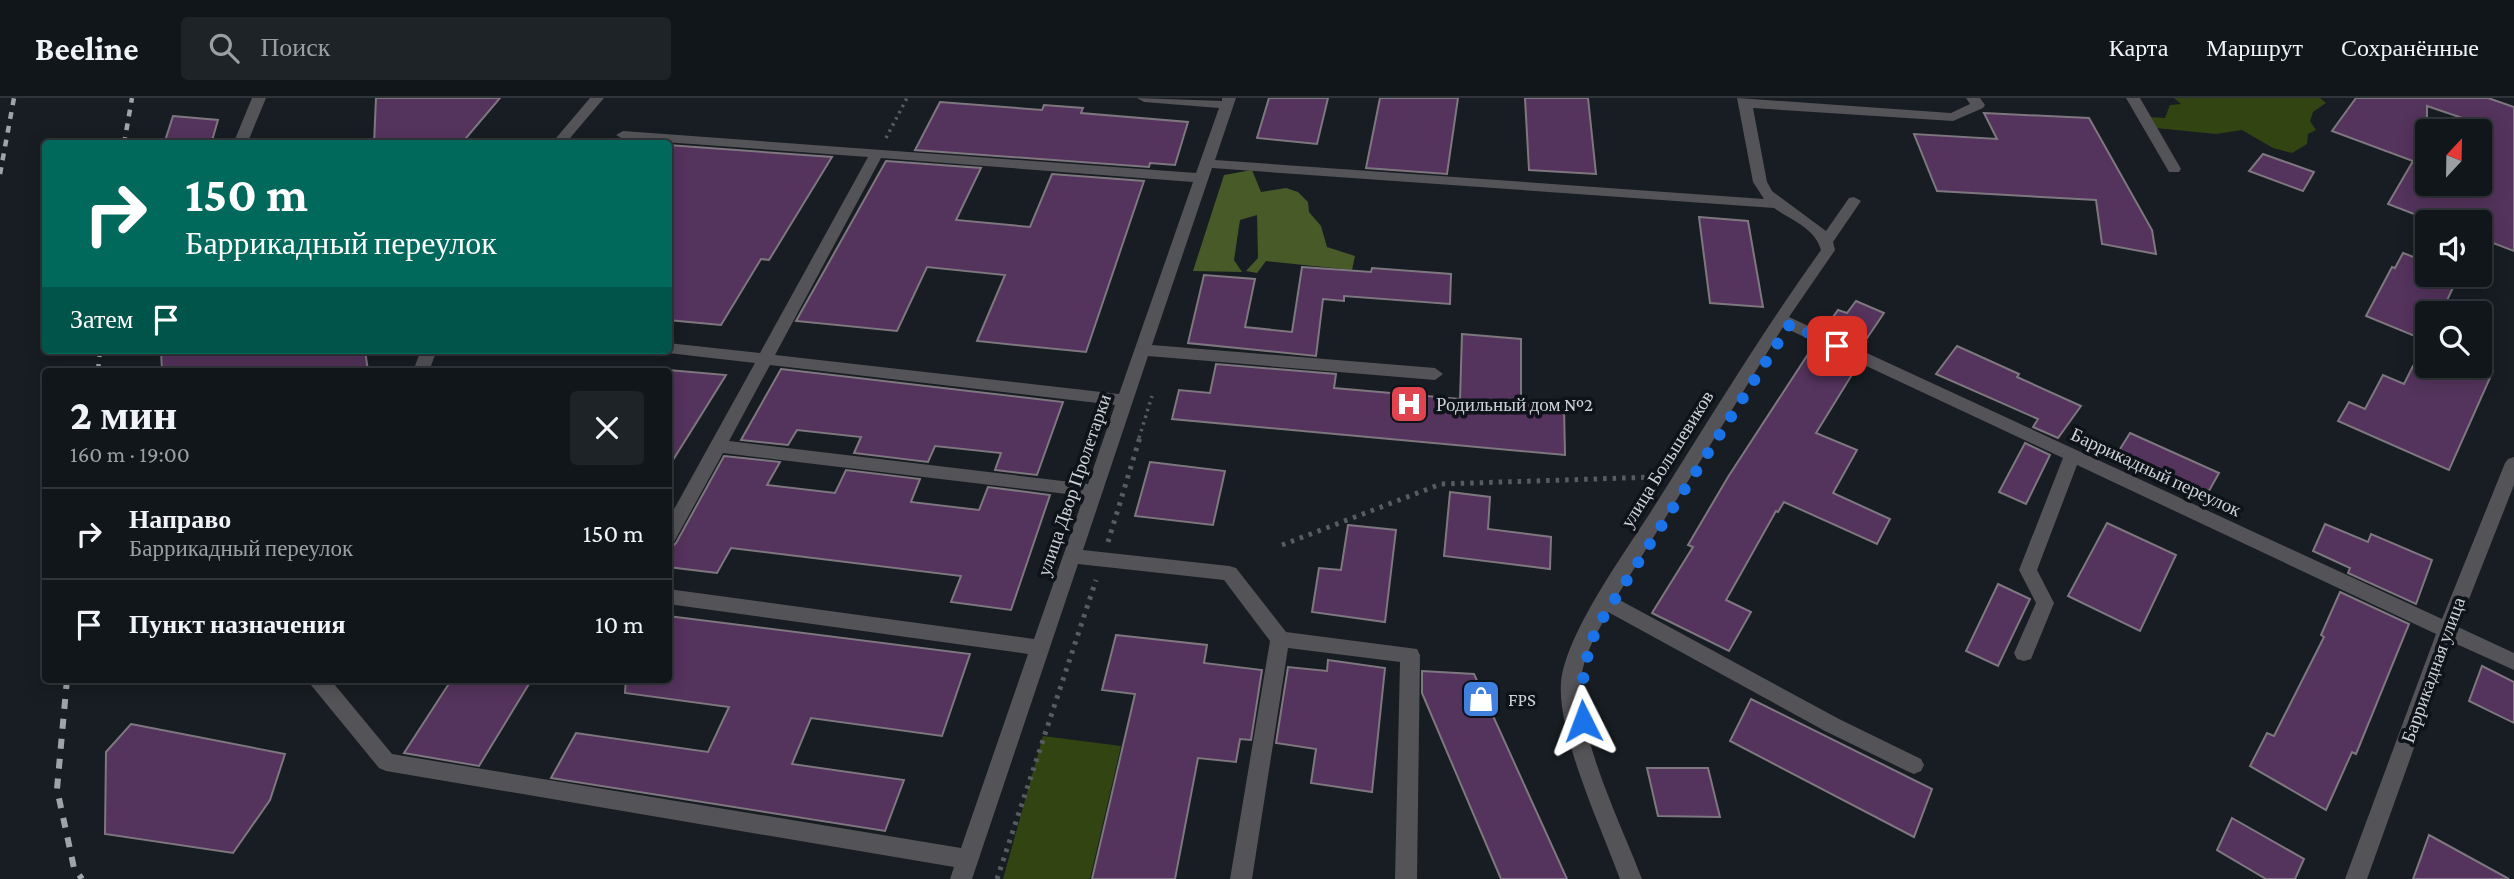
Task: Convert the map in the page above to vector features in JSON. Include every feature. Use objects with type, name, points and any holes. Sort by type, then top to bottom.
[{"type":"street","points":[[242,140],[260,98]]},
{"type":"street","points":[[560,140],[597,98]]},
{"type":"street","name":"улица Двор Пролетарки","points":[[964,869],[1228,101],[1144,98]]},
{"type":"street","points":[[1827,240],[1814,226],[1776,204],[1764,192],[1759,182],[1744,101],[1954,117],[1978,105],[1973,98]]},
{"type":"street","points":[[2133,98],[2174,169]]},
{"type":"street","points":[[623,135],[877,154],[1204,170],[1776,204]]},
{"type":"street","points":[[672,530],[877,154]]},
{"type":"street","name":"улица Большевиков","points":[[1631,879],[1578,741],[1572,711],[1571,682],[1577,654],[1604,601],[1780,319],[1826,254],[1827,240],[1854,201]]},
{"type":"street","name":"Баррикадный переулок","points":[[1780,319],[2514,662]]},
{"type":"street","points":[[672,348],[1125,400]]},
{"type":"street","points":[[1142,350],[1435,374]]},
{"type":"street","points":[[719,446],[1094,491]]},
{"type":"street","points":[[2024,653],[2045,603],[2028,570],[2072,456]]},
{"type":"street","name":"Баррикадная улица","points":[[2356,879],[2446,632],[2514,463]]},
{"type":"street","points":[[1072,556],[1229,573],[1280,639],[1410,655],[1406,879]]},
{"type":"street","points":[[672,597],[1040,648]]},
{"type":"street","points":[[1604,601],[1832,725],[1914,765]]},
{"type":"street","points":[[1241,879],[1280,639]]},
{"type":"street","points":[[321,683],[386,762],[964,869]]},
{"type":"path","points":[[877,154],[907,98]]},
{"type":"path","points":[[997,879],[1102,559],[1154,390]]},
{"type":"path","points":[[1282,545],[1441,484],[1681,477]]},
{"type":"green space","points":[[2174,98],[2320,98],[2326,103],[2313,112],[2310,121],[2316,130],[2308,134],[2307,144],[2292,153],[2273,148],[2242,130],[2216,134],[2156,128],[2148,117],[2165,118],[2170,105],[2181,104]]},
{"type":"green space","points":[[1252,170],[1261,192],[1286,188],[1298,192],[1308,202],[1309,212],[1321,226],[1327,247],[1355,256],[1352,270],[1266,261],[1257,273],[1246,271],[1258,258],[1257,215],[1240,220],[1234,260],[1242,272],[1193,271],[1224,175]]},
{"type":"green space","points":[[1043,736],[1121,746],[1090,879],[1003,879]]},
{"type":"building","points":[[376,98],[500,98],[464,140],[374,140]]},
{"type":"building","points":[[1269,98],[1328,98],[1317,144],[1257,138]]},
{"type":"building","points":[[1380,98],[1458,98],[1447,174],[1366,168]]},
{"type":"building","points":[[1525,98],[1588,98],[1596,174],[1529,170]]},
{"type":"building","points":[[2356,98],[2488,98],[2514,107],[2514,251],[2492,243],[2492,210],[2415,210],[2415,214],[2388,204],[2413,161],[2332,131]]},
{"type":"building","points":[[940,102],[1042,110],[1044,105],[1083,108],[1081,113],[1188,122],[1175,165],[1150,163],[1149,167],[915,150]]},
{"type":"building","points":[[1984,113],[2089,118],[2152,230],[2156,254],[2102,244],[2096,200],[1937,191],[1914,134],[1997,139]]},
{"type":"building","points":[[173,116],[218,120],[212,140],[165,140]]},
{"type":"building","points":[[672,145],[832,157],[769,260],[761,259],[721,325],[672,320]]},
{"type":"building","points":[[2263,154],[2314,172],[2303,191],[2249,171]]},
{"type":"building","points":[[886,161],[981,168],[956,220],[1030,227],[1052,174],[1144,181],[1086,352],[977,341],[1005,275],[927,267],[897,331],[796,321]]},
{"type":"building","points":[[1699,217],[1748,221],[1763,307],[1710,303]]},
{"type":"building","points":[[2403,253],[2415,258],[2415,287],[2453,287],[2447,301],[2415,301],[2415,336],[2366,316],[2392,267],[2395,268]]},
{"type":"building","points":[[1302,267],[1371,272],[1372,268],[1451,274],[1450,304],[1344,296],[1344,301],[1323,299],[1316,356],[1188,343],[1204,275],[1255,279],[1245,327],[1292,332]]},
{"type":"building","points":[[1856,301],[1884,313],[1861,347],[1824,330],[1838,310],[1847,313]]},
{"type":"building","points":[[1462,334],[1521,339],[1521,403],[1564,407],[1565,455],[1172,419],[1179,390],[1210,393],[1216,364],[1336,374],[1334,388],[1460,399]]},
{"type":"building","points":[[1814,345],[1851,362],[1846,370],[1853,373],[1816,433],[1857,450],[1833,493],[1890,519],[1877,544],[1784,502],[1778,512],[1776,511],[1726,600],[1751,612],[1729,651],[1652,613],[1693,547],[1688,545],[1728,477]]},
{"type":"building","points":[[1957,346],[2081,406],[2058,438],[2033,427],[2038,419],[1936,374]]},
{"type":"building","points":[[161,354],[366,354],[368,368],[162,368]]},
{"type":"building","points":[[2413,366],[2415,378],[2490,378],[2449,470],[2338,421],[2349,402],[2365,409],[2383,375],[2404,384]]},
{"type":"building","points":[[781,369],[1063,402],[1037,475],[995,470],[1001,453],[935,446],[928,462],[854,453],[861,437],[797,430],[788,445],[741,440]]},
{"type":"building","points":[[672,370],[726,375],[672,462]]},
{"type":"building","points":[[2130,433],[2219,473],[2205,498],[2115,457]]},
{"type":"building","points":[[2025,443],[2050,455],[2026,504],[1999,492]]},
{"type":"building","points":[[724,456],[780,462],[767,485],[835,493],[846,470],[920,479],[911,502],[979,510],[988,487],[1050,495],[1011,610],[951,602],[961,576],[731,548],[717,573],[672,567],[672,546]]},
{"type":"building","points":[[1150,462],[1225,471],[1213,525],[1135,516]]},
{"type":"building","points":[[1450,492],[1490,497],[1488,529],[1551,537],[1550,569],[1444,556]]},
{"type":"building","points":[[2107,523],[2176,555],[2140,631],[2068,596]]},
{"type":"building","points":[[2325,524],[2368,542],[2371,534],[2432,560],[2416,604],[2348,573],[2350,568],[2313,551]]},
{"type":"building","points":[[1348,525],[1396,530],[1385,622],[1312,612],[1319,568],[1341,570]]},
{"type":"building","points":[[1998,584],[2030,599],[1998,666],[1966,651]]},
{"type":"building","points":[[2340,592],[2409,624],[2356,754],[2352,752],[2326,810],[2250,766],[2267,733],[2274,736],[2324,637],[2321,635]]},
{"type":"building","points":[[672,617],[970,654],[942,736],[811,718],[792,764],[904,780],[885,831],[551,778],[576,733],[708,752],[729,707],[625,693],[626,683],[672,683]]},
{"type":"building","points":[[1116,635],[1207,645],[1204,663],[1262,670],[1251,740],[1240,739],[1236,762],[1198,758],[1175,879],[1092,879],[1135,694],[1102,690]]},
{"type":"building","points":[[1328,660],[1385,668],[1372,792],[1311,783],[1316,749],[1276,743],[1288,667],[1327,671]]},
{"type":"building","points":[[2482,666],[2514,682],[2514,723],[2469,701]]},
{"type":"building","points":[[1422,671],[1474,674],[1567,879],[1501,879],[1422,693]]},
{"type":"building","points":[[449,683],[530,683],[479,766],[404,753]]},
{"type":"building","points":[[1751,699],[1932,789],[1914,837],[1730,741]]},
{"type":"building","points":[[131,724],[285,754],[270,800],[233,853],[105,834],[106,752]]},
{"type":"building","points":[[1647,768],[1708,768],[1720,817],[1658,816]]},
{"type":"building","points":[[2232,818],[2304,859],[2295,879],[2266,879],[2217,850]]},
{"type":"building","points":[[2429,835],[2509,879],[2413,879]]},
{"type":"railway","points":[[0,174],[14,98]]},
{"type":"railway","points":[[125,140],[132,98]]},
{"type":"railway","points":[[98,368],[100,354]]},
{"type":"railway","points":[[67,683],[57,789],[74,868],[82,879]]},
{"type":"place","name":"Родильный дом №2","points":[[1409,404]]},
{"type":"place","name":"FPS","points":[[1481,699]]},
{"type":"route","points":[[1583,721],[1580,701],[1582,680],[1597,627],[1790,324],[1837,346]]}]
